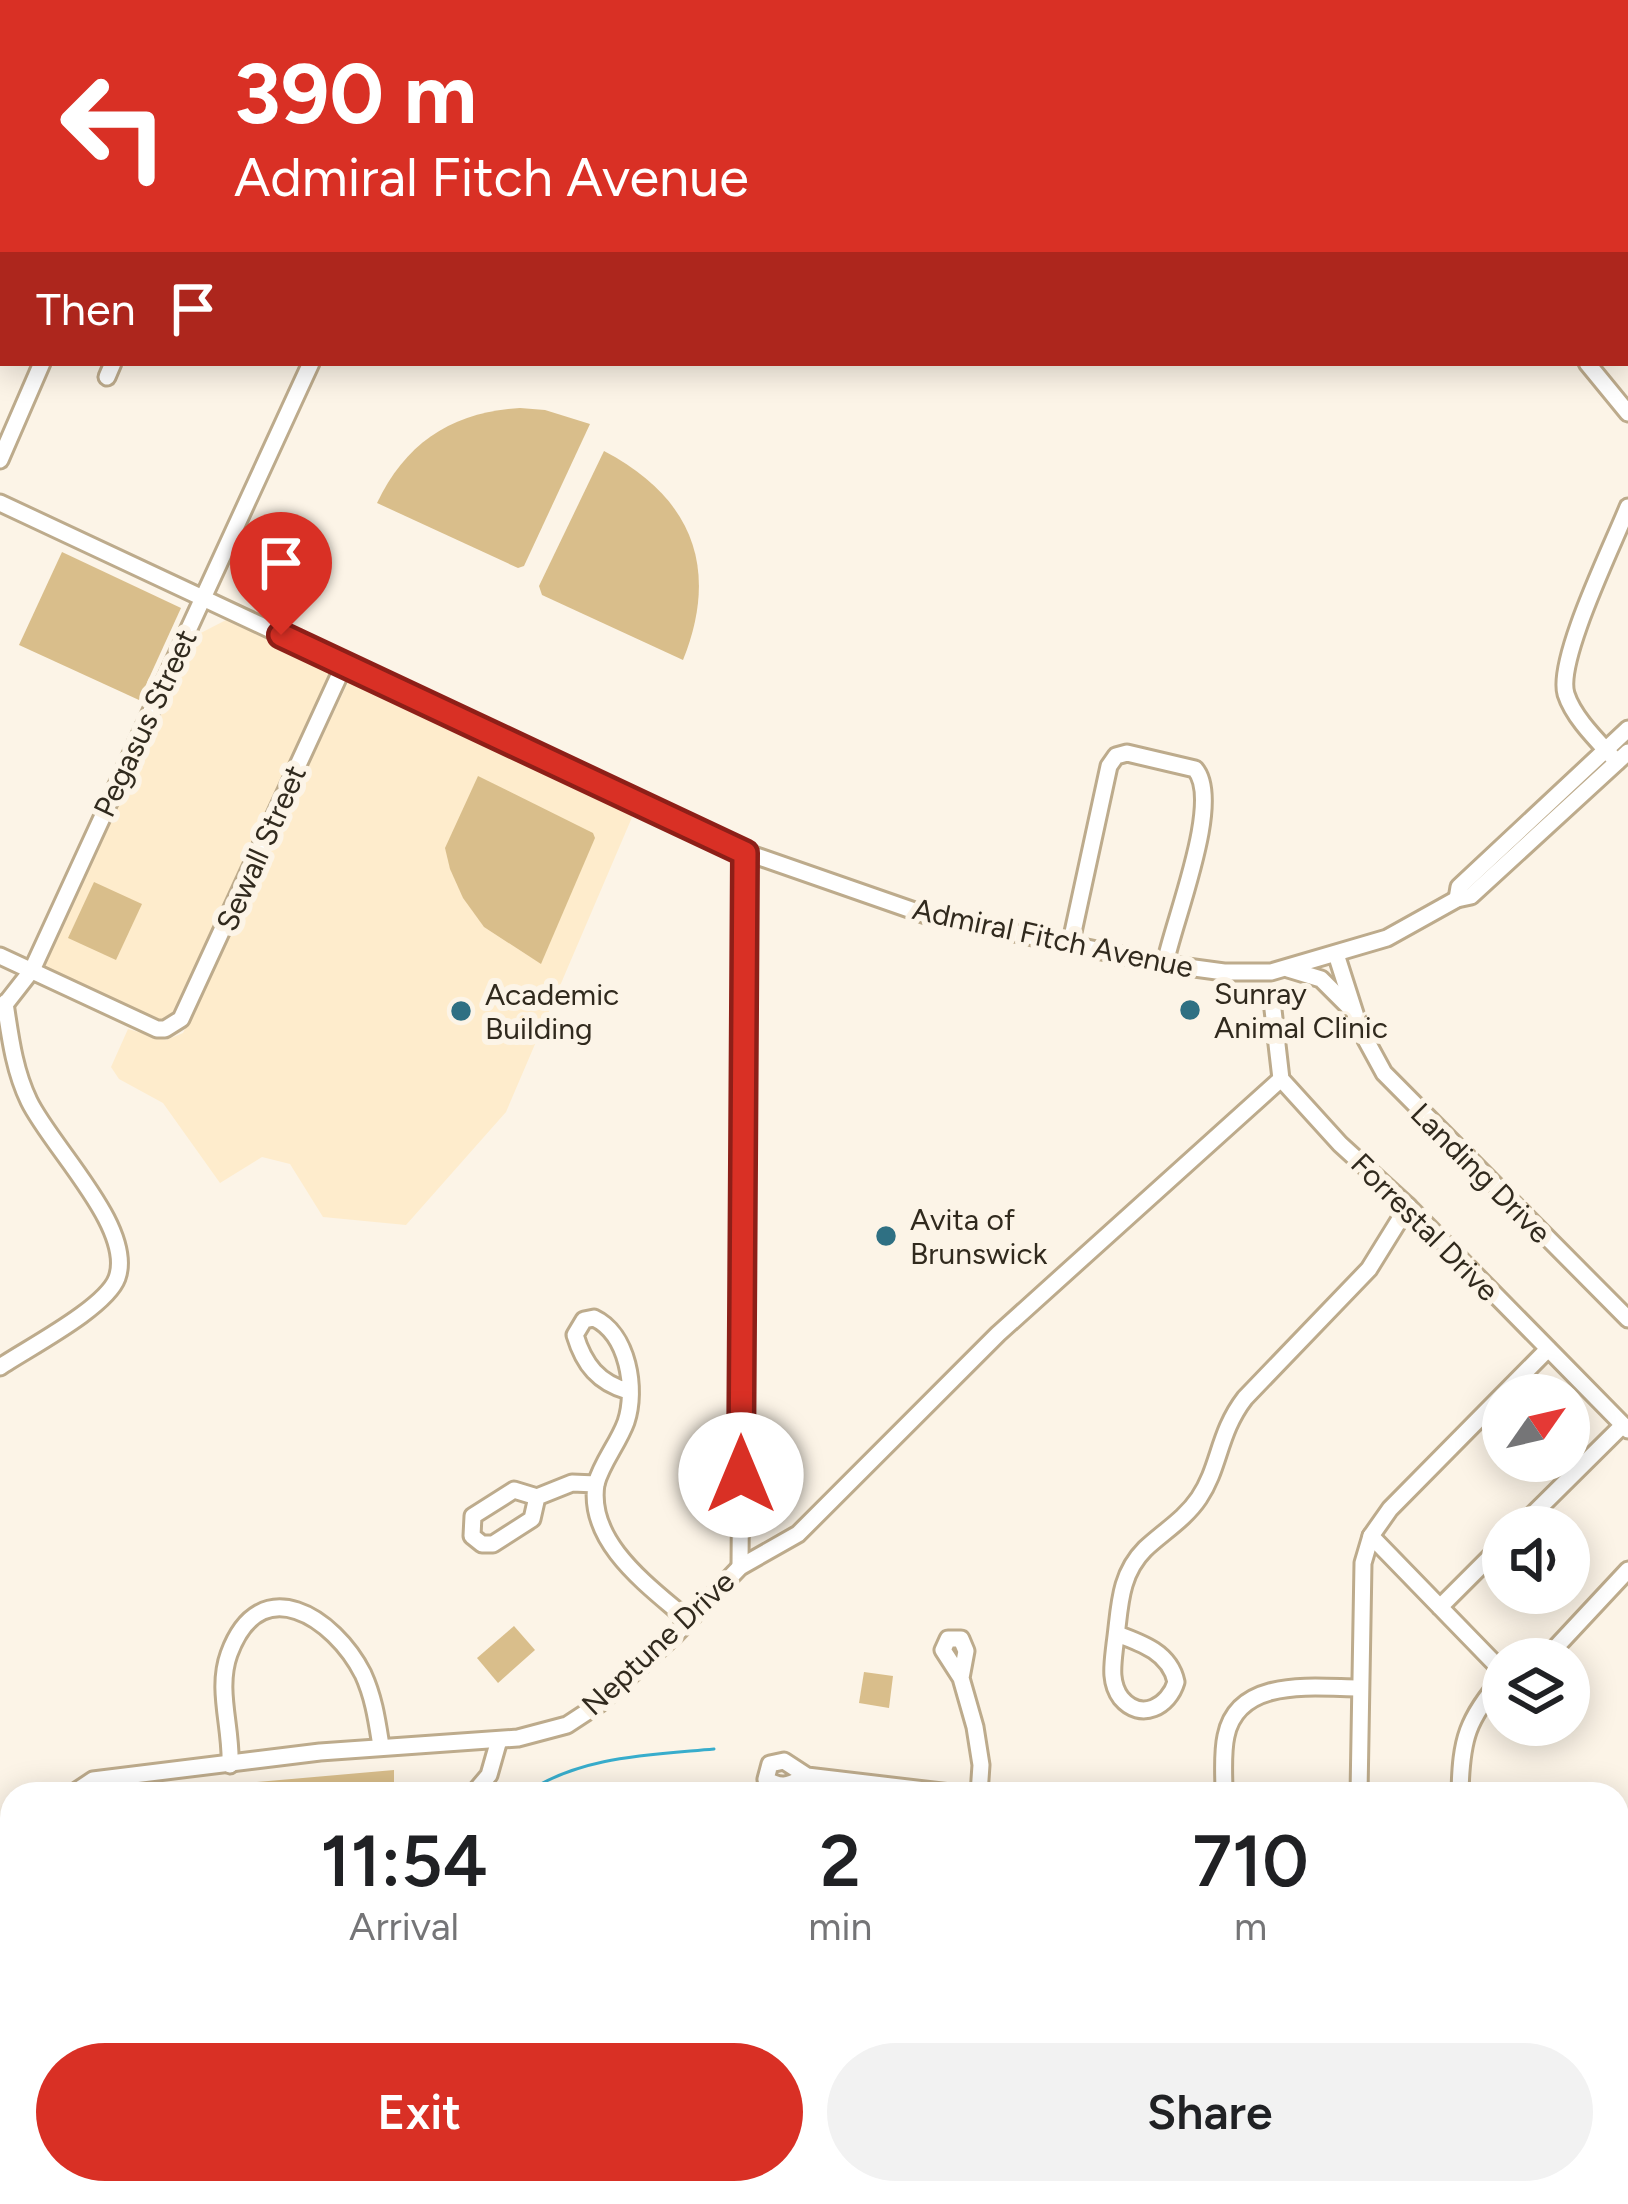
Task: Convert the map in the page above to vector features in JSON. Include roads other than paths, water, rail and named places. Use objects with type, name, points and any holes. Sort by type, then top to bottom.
[{"type":"street","points":[[0,460],[41,366]]},
{"type":"street","name":"Pegasus Street","points":[[3,1007],[32,970],[310,366]]},
{"type":"street","points":[[1590,366],[1628,412]]},
{"type":"street","name":"Admiral Fitch Avenue","points":[[0,502],[745,853],[926,915],[1165,964],[1270,972],[1387,938],[1457,899],[1472,896],[1617,754],[1628,729]]},
{"type":"street","points":[[1617,754],[1571,705],[1563,678],[1628,507]]},
{"type":"street","name":"Sewall Street","points":[[32,970],[157,1029],[182,1019],[344,665]]},
{"type":"street","points":[[1070,946],[1108,766],[1116,756],[1127,753],[1195,770],[1207,791],[1190,877],[1165,964]]},
{"type":"street","points":[[740,1568],[745,853]]},
{"type":"street","name":"Landing Drive","points":[[1336,954],[1371,1052],[1400,1091],[1628,1319]]},
{"type":"street","points":[[0,956],[32,970]]},
{"type":"street","name":"Landing Drive","points":[[1286,968],[1321,980],[1354,1013]]},
{"type":"street","points":[[1272,1000],[1281,1079]]},
{"type":"street","points":[[0,1367],[102,1299],[117,1278],[120,1258],[117,1239],[99,1207],[28,1100],[3,1007]]},
{"type":"street","name":"Neptune Drive","points":[[90,1782],[381,1746],[499,1740],[567,1725],[599,1704],[740,1568],[798,1534],[998,1334],[1281,1079]]},
{"type":"street","name":"Forrestal Drive","points":[[1281,1079],[1340,1144],[1408,1206],[1626,1427]]},
{"type":"street","points":[[1117,1634],[1140,1642],[1174,1669],[1176,1682],[1165,1704],[1139,1710],[1118,1695],[1112,1670],[1118,1608],[1130,1569],[1200,1496],[1228,1421],[1369,1269],[1408,1206]]},
{"type":"street","points":[[628,1390],[600,1381],[582,1353],[575,1335],[584,1320],[594,1318],[607,1325],[629,1366],[628,1390],[626,1421],[596,1484],[597,1514],[606,1536],[648,1585],[688,1620]]},
{"type":"street","points":[[1359,1782],[1361,1578],[1371,1536],[1390,1509],[1547,1348]]},
{"type":"street","points":[[1542,1506],[1626,1427]]},
{"type":"street","points":[[537,1497],[572,1483],[596,1484]]},
{"type":"street","points":[[1371,1536],[1482,1652]]},
{"type":"street","points":[[1440,1607],[1482,1565]]},
{"type":"street","points":[[1565,1638],[1628,1570]]},
{"type":"street","points":[[230,1765],[224,1705],[229,1654],[250,1622],[277,1607],[297,1608],[326,1626],[349,1651],[375,1703],[381,1746]]},
{"type":"street","points":[[961,1678],[980,1752],[979,1782]]},
{"type":"street","points":[[1225,1782],[1228,1730],[1235,1715],[1254,1698],[1292,1688],[1360,1688]]},
{"type":"street","points":[[1460,1782],[1466,1729],[1482,1702]]},
{"type":"street","points":[[483,1782],[499,1740]]},
{"type":"street","points":[[807,1776],[858,1782]]},
{"type":"waterway","points":[[544,1782],[591,1765],[714,1749]]},
{"type":"place","name":"Sunray Animal Clinic","points":[[1190,1010]]},
{"type":"place","name":"Academic Building","points":[[461,1011]]},
{"type":"place","name":"Avita of Brunswick","points":[[886,1236]]}]
